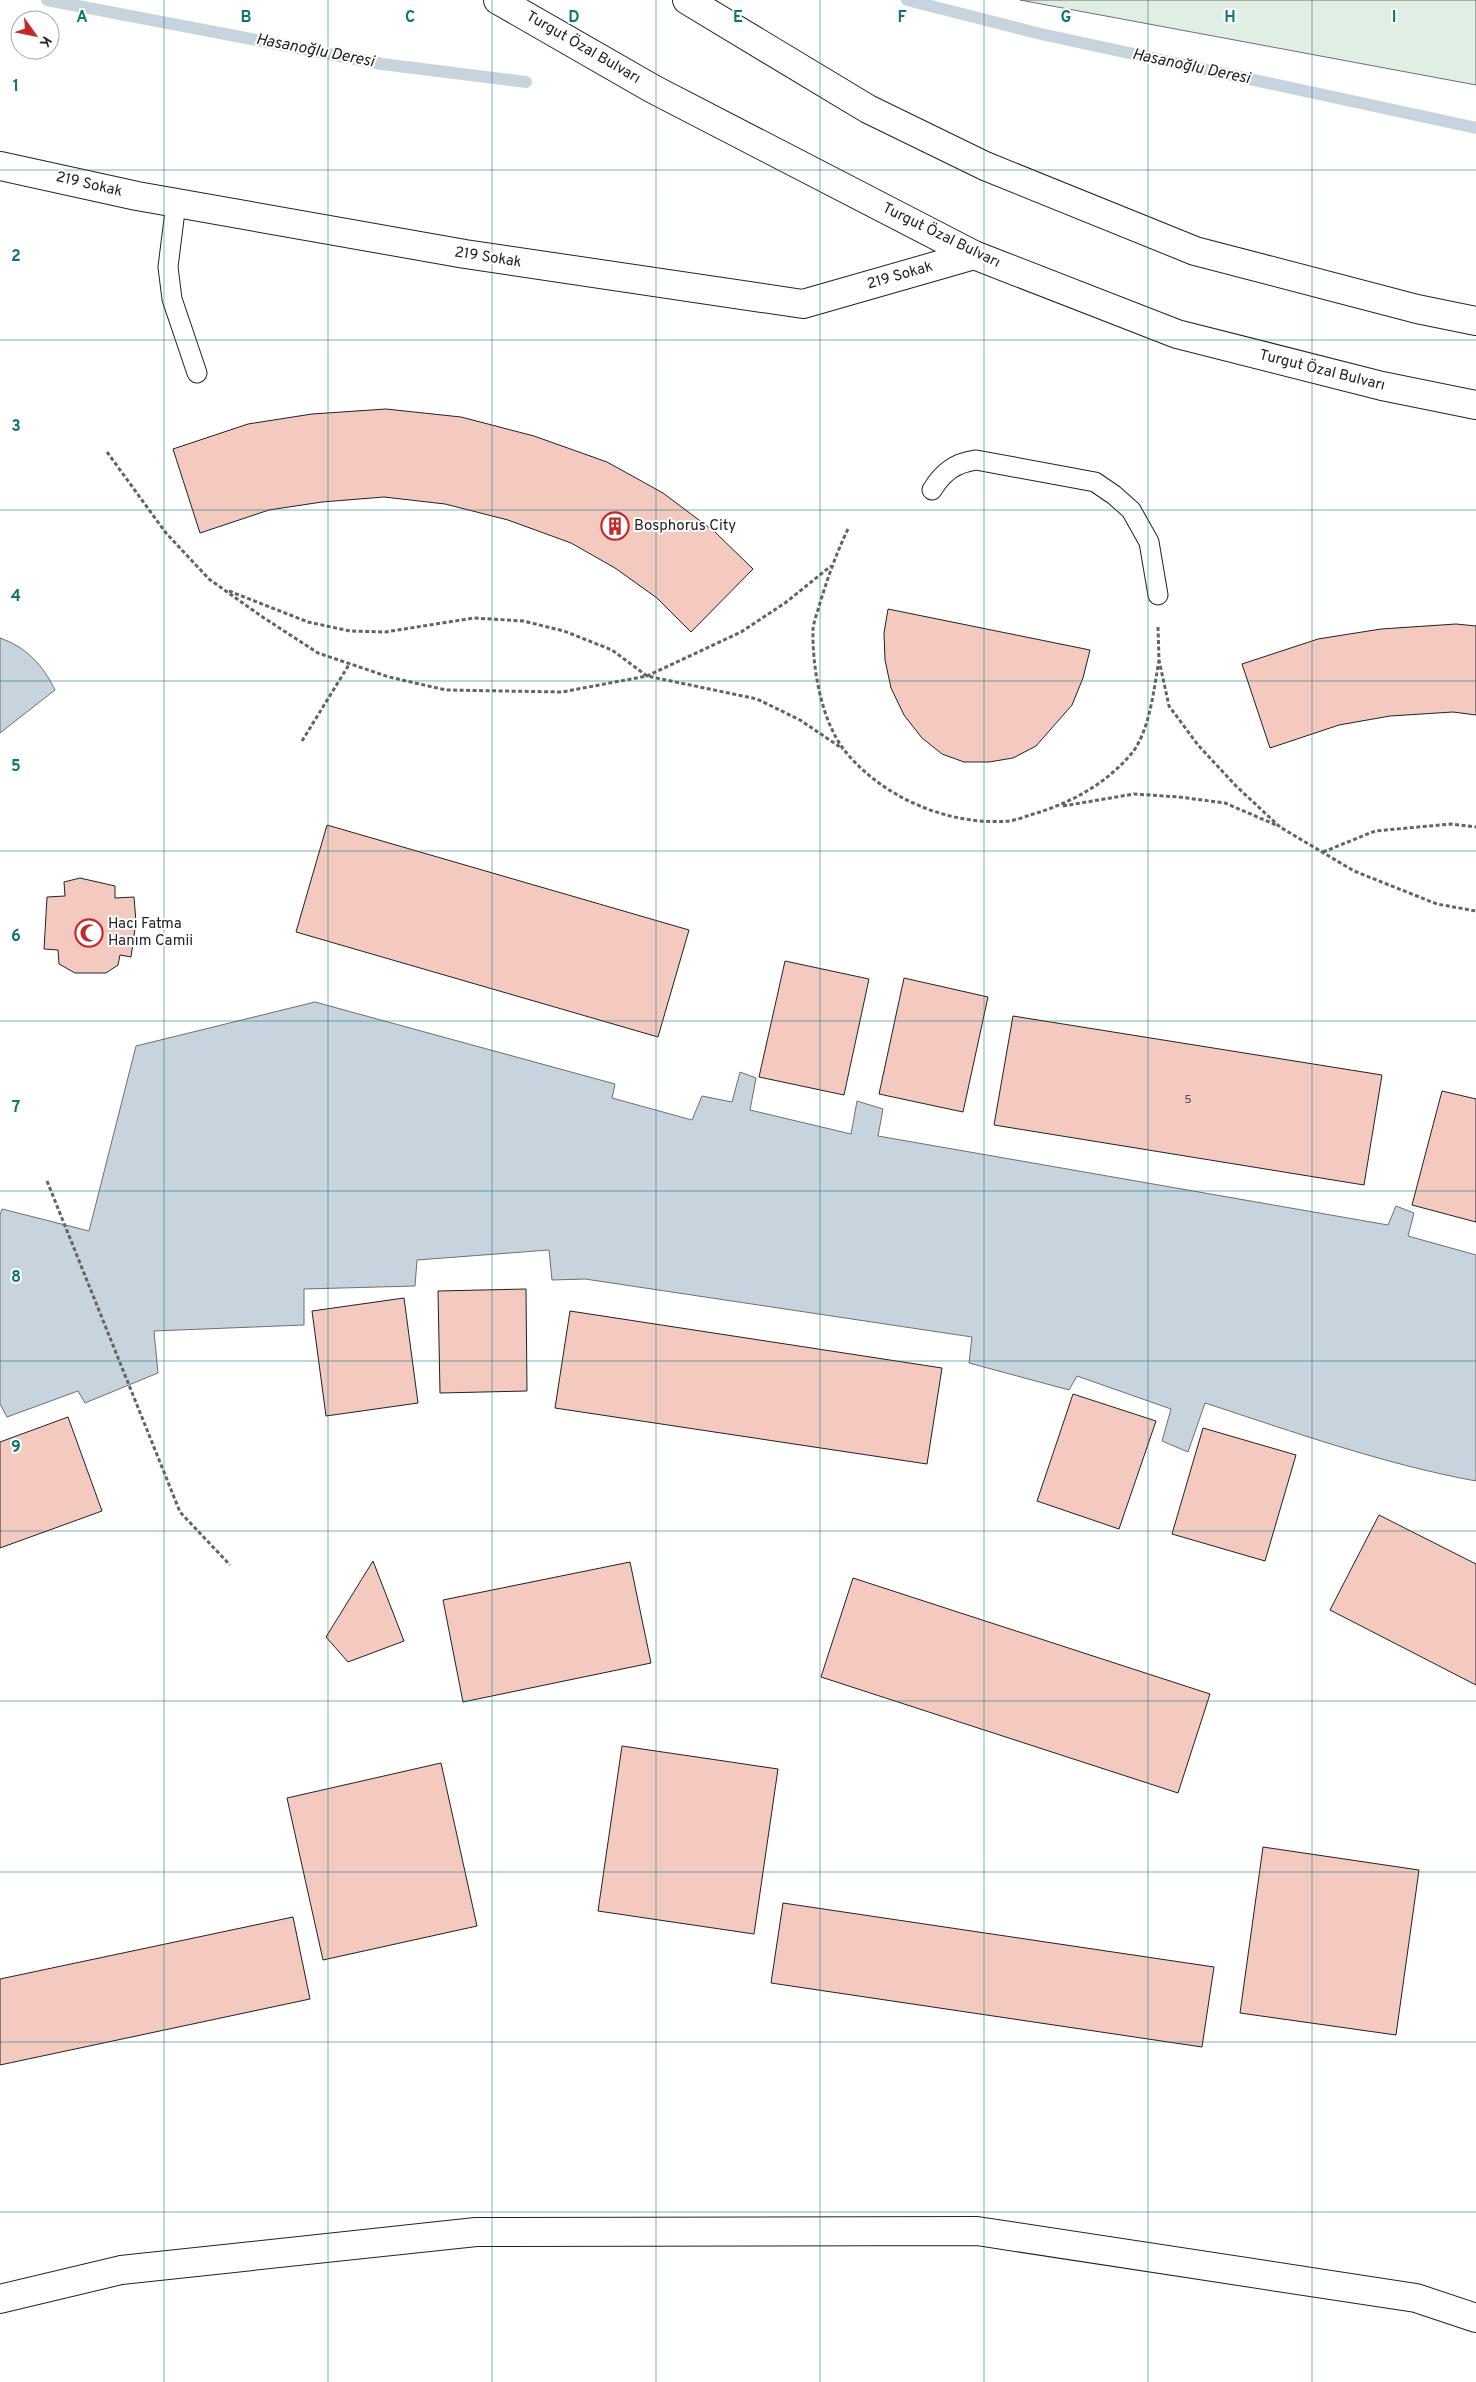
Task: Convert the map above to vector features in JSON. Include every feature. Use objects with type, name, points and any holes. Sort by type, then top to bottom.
[{"type":"street","name":"Turgut Özal Bulvarı","points":[[498,0],[653,88],[974,255],[1177,334],[1382,386],[1476,405]]},
{"type":"street","points":[[687,0],[868,109],[985,166],[1204,254],[1417,309],[1476,321]]},
{"type":"street","name":"219 Sokak","points":[[0,166],[176,203],[465,254],[803,304],[974,255]]},
{"type":"street","points":[[5,2298],[121,2270],[476,2232],[977,2231],[1416,2298],[1476,2318]]},
{"type":"lane","points":[[176,203],[168,266],[169,275],[172,299],[197,373]]},
{"type":"lane","points":[[932,490],[950,468],[963,462],[976,460],[1095,482],[1131,510],[1141,525],[1149,542],[1158,595]]},
{"type":"path","points":[[106,452],[166,533],[209,579],[318,653],[389,677],[446,690],[562,692],[647,676],[741,632],[785,603],[831,566]]},
{"type":"path","points":[[844,750],[827,718],[816,675],[813,627],[831,566],[848,529]]},
{"type":"path","points":[[224,589],[308,622],[350,631],[385,632],[474,618],[523,621],[564,631],[612,650],[647,676],[757,699],[800,720],[844,750],[879,784],[921,807],[964,820],[1010,821],[1060,806],[1134,794],[1225,803],[1280,827],[1354,871],[1436,904],[1476,911]]},
{"type":"path","points":[[1060,806],[1098,784],[1132,752],[1150,715],[1159,660],[1158,595]]},
{"type":"path","points":[[1159,660],[1169,706],[1198,745],[1236,786],[1280,827]]},
{"type":"path","points":[[302,741],[350,664]]},
{"type":"path","points":[[1323,852],[1376,831],[1451,824],[1476,827]]},
{"type":"path","points":[[47,1182],[180,1512],[230,1565]]},
{"type":"green space","points":[[1020,0],[1476,0],[1476,85]]},
{"type":"shaded area","points":[[0,638],[18,646],[33,658],[55,690],[0,733]]},
{"type":"shaded area","points":[[315,1002],[615,1084],[612,1098],[692,1120],[702,1096],[732,1102],[740,1072],[756,1078],[750,1110],[851,1134],[857,1101],[883,1109],[878,1136],[1388,1225],[1396,1206],[1414,1213],[1408,1236],[1476,1255],[1476,1481],[1407,1466],[1305,1436],[1205,1403],[1188,1452],[1162,1441],[1171,1409],[1077,1376],[1069,1390],[969,1363],[972,1337],[585,1279],[552,1280],[549,1250],[417,1260],[415,1286],[304,1289],[304,1325],[154,1331],[158,1373],[85,1403],[78,1391],[7,1417],[0,1404],[0,1215],[2,1209],[89,1231],[136,1046]]},
{"type":"building","name":"Bosphorus City","points":[[386,409],[461,417],[534,436],[607,462],[663,493],[715,532],[753,569],[691,632],[657,598],[615,568],[571,543],[508,520],[445,504],[384,497],[322,502],[269,510],[200,533],[173,449],[248,424],[312,414]]},
{"type":"building","points":[[888,609],[1090,650],[1083,678],[1072,705],[1036,746],[1013,758],[989,762],[964,762],[942,754],[922,738],[904,715],[891,688],[885,660],[884,633]]},
{"type":"building","points":[[1456,624],[1476,626],[1476,715],[1453,712],[1390,716],[1339,725],[1270,748],[1242,664],[1318,639],[1381,629]]},
{"type":"building","points":[[327,825],[689,930],[658,1037],[296,932]]},
{"type":"building","name":"Hacı Fatma Hanım Camii","points":[[80,878],[115,886],[115,898],[134,897],[136,922],[131,957],[120,955],[118,965],[106,973],[75,973],[59,964],[58,950],[44,949],[47,897],[65,896],[64,882]]},
{"type":"building","points":[[785,961],[869,979],[844,1095],[759,1077]]},
{"type":"building","points":[[904,978],[988,997],[963,1112],[879,1094]]},
{"type":"building","points":[[1013,1016],[1382,1075],[1364,1185],[994,1125]]},
{"type":"building","points":[[1442,1091],[1476,1099],[1476,1222],[1412,1205]]},
{"type":"building","points":[[526,1289],[527,1391],[440,1393],[438,1291]]},
{"type":"building","points":[[404,1298],[418,1403],[326,1416],[312,1311]]},
{"type":"building","points":[[570,1311],[942,1368],[927,1464],[555,1408]]},
{"type":"building","points":[[1073,1394],[1156,1421],[1119,1529],[1037,1501]]},
{"type":"building","points":[[68,1417],[102,1511],[0,1548],[0,1442]]},
{"type":"building","points":[[1203,1428],[1296,1455],[1265,1561],[1172,1534]]},
{"type":"building","points":[[1379,1515],[1476,1564],[1476,1685],[1330,1610]]},
{"type":"building","points":[[373,1561],[404,1641],[348,1662],[326,1637]]},
{"type":"building","points":[[630,1562],[651,1663],[463,1702],[443,1600]]},
{"type":"building","points":[[853,1578],[1210,1694],[1178,1793],[821,1677]]},
{"type":"building","points":[[622,1746],[778,1769],[754,1934],[598,1911]]},
{"type":"building","points":[[441,1763],[477,1926],[323,1960],[287,1798]]},
{"type":"building","points":[[1263,1847],[1419,1870],[1396,2035],[1240,2013]]},
{"type":"building","points":[[783,1903],[1214,1967],[1202,2047],[771,1983]]},
{"type":"building","points":[[293,1917],[310,1999],[0,2065],[0,1979]]},
{"type":"waterway","name":"Hasanoğlu Deresi","points":[[47,0],[382,64],[526,82]]},
{"type":"waterway","name":"Hasanoğlu Deresi","points":[[907,0],[1041,34],[1476,128]]},
{"type":"place","name":"Bosphorus City","points":[[615,526]]},
{"type":"place","name":"Hacı Fatma Hanım Camii","points":[[89,933]]}]
